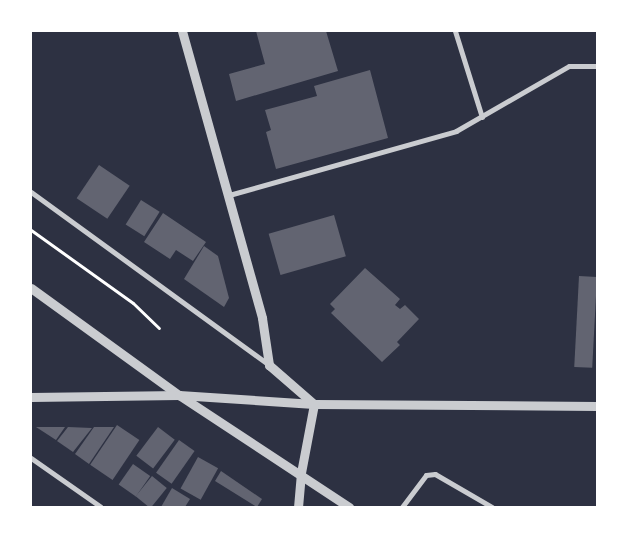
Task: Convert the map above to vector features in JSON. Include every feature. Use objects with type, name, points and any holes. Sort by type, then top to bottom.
[{"type":"street","points":[[182,31],[262,318],[268,365]]},
{"type":"street","points":[[455,31],[482,116]]},
{"type":"street","points":[[229,195],[432,139],[482,116],[569,66],[597,66]]},
{"type":"street","points":[[31,192],[268,365],[314,404]]},
{"type":"street","points":[[31,288],[179,394],[301,473],[349,507]]},
{"type":"street","points":[[31,397],[179,394],[314,404],[597,406]]},
{"type":"street","points":[[298,507],[301,473],[314,404]]},
{"type":"street","points":[[31,458],[101,507]]},
{"type":"street","points":[[402,507],[426,475],[435,474],[492,507]]},
{"type":"path","points":[[31,230],[133,303],[159,328]]},
{"type":"building","points":[[256,31],[326,31],[338,71],[236,101],[229,74],[265,64]]},
{"type":"building","points":[[370,70],[388,138],[276,169],[266,132],[271,130],[265,110],[317,96],[314,86]]},
{"type":"building","points":[[99,165],[130,186],[107,219],[77,198]]},
{"type":"building","points":[[141,200],[160,212],[144,236],[126,225]]},
{"type":"building","points":[[163,213],[206,242],[193,261],[176,250],[170,259],[144,242]]},
{"type":"building","points":[[334,215],[346,256],[280,275],[269,234]]},
{"type":"building","points":[[204,246],[218,256],[229,298],[224,307],[184,279]]},
{"type":"building","points":[[365,268],[400,299],[395,305],[400,309],[405,305],[419,319],[397,342],[400,345],[382,362],[331,313],[335,309],[330,304]]},
{"type":"building","points":[[579,276],[597,277],[592,368],[574,367]]},
{"type":"building","points":[[117,425],[139,440],[113,480],[90,465]]},
{"type":"building","points":[[36,427],[65,427],[56,440]]},
{"type":"building","points":[[68,427],[92,428],[73,452],[57,441]]},
{"type":"building","points":[[94,427],[114,427],[89,464],[75,454]]},
{"type":"building","points":[[158,427],[175,440],[153,468],[136,456]]},
{"type":"building","points":[[179,440],[195,451],[172,484],[156,473]]},
{"type":"building","points":[[198,457],[218,468],[201,500],[181,488]]},
{"type":"building","points":[[133,464],[150,476],[136,497],[119,484]]},
{"type":"building","points":[[221,471],[262,499],[257,507],[215,481]]},
{"type":"building","points":[[152,476],[167,488],[151,507],[136,496]]},
{"type":"building","points":[[172,488],[190,499],[185,507],[161,507]]}]
